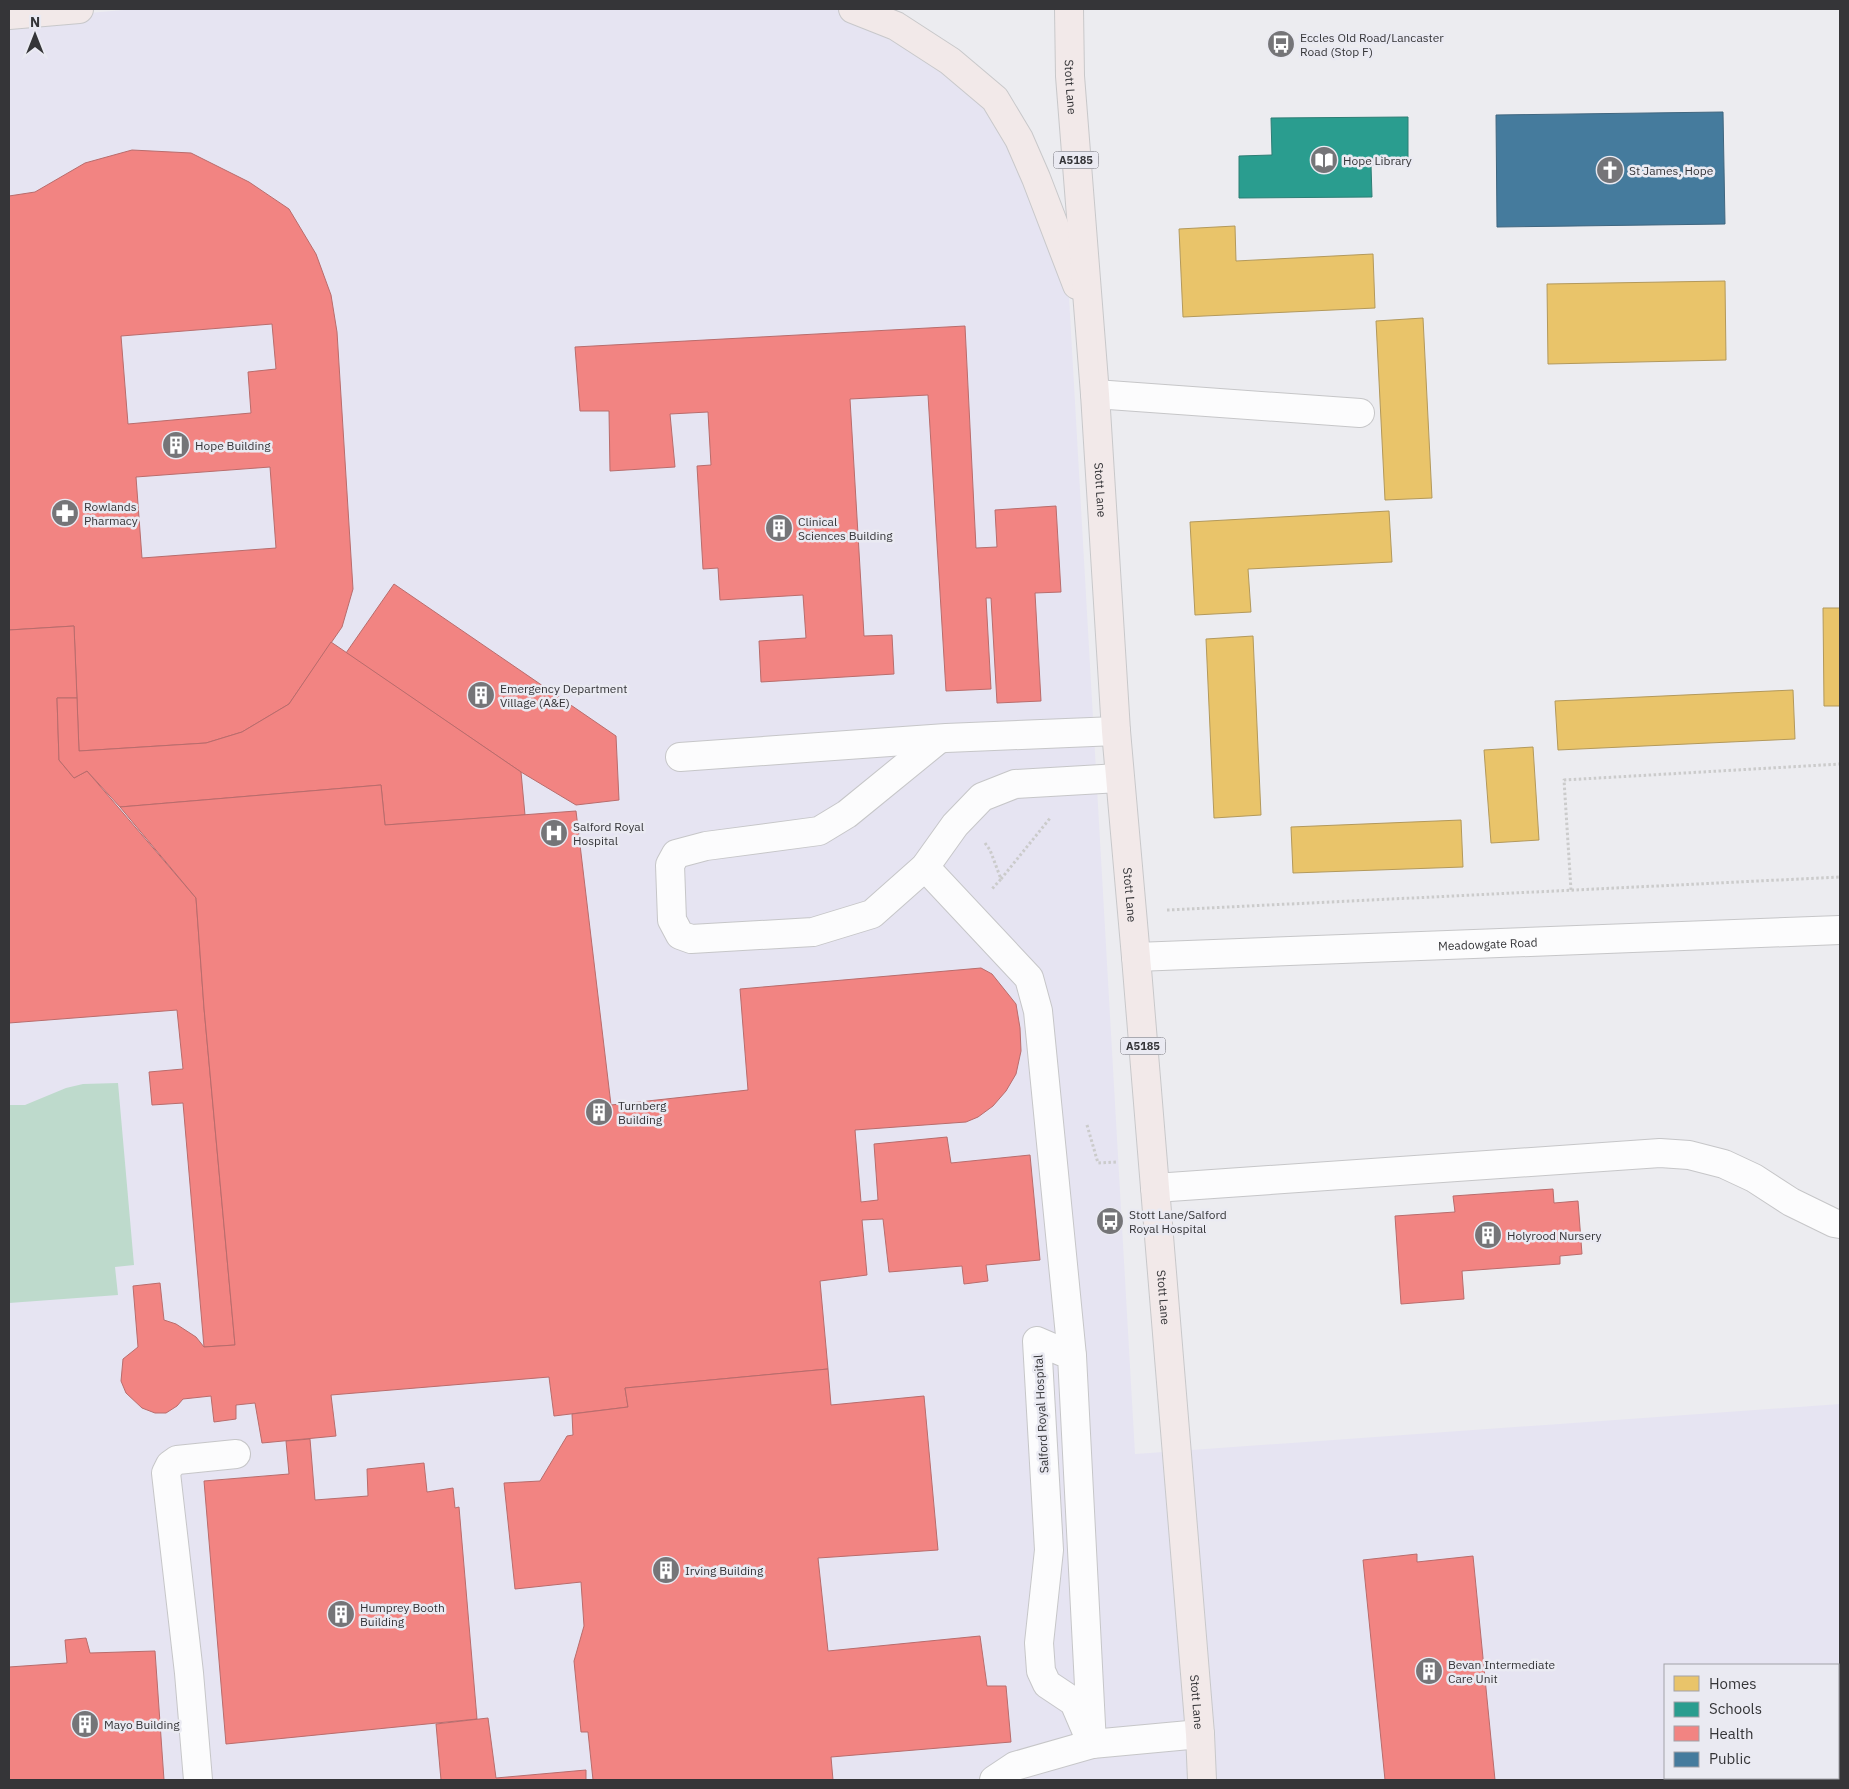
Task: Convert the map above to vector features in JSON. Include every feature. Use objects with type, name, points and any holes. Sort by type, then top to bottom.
[{"type":"main road","points":[[9,15],[80,9]]},
{"type":"main road","points":[[853,9],[896,26],[950,61],[995,99],[1019,139],[1088,312]]},
{"type":"main road","name":"Stott Lane","points":[[1069,9],[1070,76],[1095,394],[1119,778],[1153,1160],[1200,1734],[1202,1780]]},
{"type":"street","points":[[1095,394],[1360,414]]},
{"type":"street","points":[[680,757],[940,739],[1116,731]]},
{"type":"street","points":[[940,739],[847,814],[819,832],[706,846],[676,854],[670,864],[672,920],[680,935],[690,939],[813,932],[872,914],[925,867],[955,825],[982,797],[1016,784],[1119,778]]},
{"type":"street","points":[[925,867],[1029,978],[1038,1012],[1072,1356],[1092,1744]]},
{"type":"street","name":"Meadowgate Road","points":[[1136,957],[1840,930]]},
{"type":"street","points":[[1155,1188],[1660,1153],[1689,1155],[1724,1164],[1754,1178],[1791,1202],[1834,1223],[1840,1224]]},
{"type":"street","name":"Salford Royal Hospital","points":[[1072,1356],[1037,1341],[1049,1550],[1039,1643],[1041,1671],[1047,1684],[1074,1702],[1092,1744]]},
{"type":"street","points":[[198,1780],[190,1673],[166,1473],[170,1465],[177,1460],[236,1454]]},
{"type":"street","points":[[994,1780],[1015,1766],[1092,1744],[1200,1734]]},
{"type":"path","points":[[1571,890],[1564,780],[1840,764]]},
{"type":"path","points":[[968,912],[1001,879],[1055,812]]},
{"type":"path","points":[[966,813],[990,850],[1001,879]]},
{"type":"path","points":[[1131,912],[1840,877]]},
{"type":"path","points":[[1084,1116],[1098,1163],[1153,1160]]},
{"type":"shaded area","name":"Salford Royal Hospital","points":[[135,9],[845,9],[894,28],[990,107],[1067,262],[1135,1454],[1840,1404],[1840,1780],[9,1780],[9,20]]},
{"type":"green space","points":[[118,1083],[134,1265],[115,1267],[118,1295],[9,1303],[9,1105],[25,1105],[66,1088],[83,1084]]},
{"type":"building: Homes","points":[[1235,226],[1236,261],[1373,254],[1375,308],[1183,317],[1179,229]]},
{"type":"building: Homes","points":[[1725,281],[1726,360],[1548,364],[1547,284]]},
{"type":"building: Homes","points":[[1423,318],[1432,498],[1385,500],[1376,321]]},
{"type":"building: Homes","points":[[1389,511],[1392,562],[1248,569],[1251,612],[1195,615],[1190,522]]},
{"type":"building: Homes","points":[[1823,608],[1840,608],[1840,706],[1824,706]]},
{"type":"building: Homes","points":[[1253,636],[1261,815],[1214,818],[1206,639]]},
{"type":"building: Homes","points":[[1793,690],[1795,739],[1558,750],[1555,701]]},
{"type":"building: Homes","points":[[1533,747],[1539,840],[1491,843],[1484,750]]},
{"type":"building: Homes","points":[[1461,820],[1463,867],[1293,873],[1291,827]]},
{"type":"building: Schools","name":"Hope Library","points":[[1408,117],[1408,165],[1371,165],[1372,197],[1239,198],[1239,156],[1272,155],[1271,118]]},
{"type":"building: Health","name":"Hope Building","points":[[132,150],[191,153],[249,182],[289,209],[316,254],[331,295],[337,332],[353,589],[342,627],[289,704],[242,732],[206,743],[79,751],[74,626],[9,630],[9,196],[35,192],[85,163]],"holes":[[[272,324],[276,369],[248,372],[251,413],[128,424],[121,336]],[[270,467],[276,548],[142,558],[136,477]]]},
{"type":"building: Health","name":"Clinical Sciences Building","points":[[965,326],[976,548],[997,547],[995,510],[1056,506],[1061,592],[1035,593],[1041,701],[997,703],[991,598],[986,598],[991,689],[946,691],[928,395],[850,399],[864,636],[892,635],[894,674],[761,682],[759,641],[806,638],[803,595],[720,600],[718,568],[703,569],[697,466],[711,465],[708,412],[670,414],[675,467],[610,471],[609,411],[580,411],[575,347]]},
{"type":"building: Health","name":"Emergency Department Village (A&E)","points":[[394,584],[616,736],[619,800],[576,805],[521,772],[346,653]]},
{"type":"building: Health","points":[[74,626],[77,698],[57,698],[59,760],[74,778],[87,771],[196,898],[204,1008],[235,1345],[204,1347],[183,1103],[152,1105],[149,1072],[183,1069],[177,1010],[9,1023],[9,630]]},
{"type":"building: Health","points":[[331,642],[521,772],[525,815],[385,825],[381,785],[120,807],[87,771],[74,778],[59,760],[57,698],[77,698],[79,751],[206,743],[242,732],[289,704]]},
{"type":"building: Health","name":"Turnberg Building","points":[[381,785],[385,825],[576,811],[611,1105],[748,1090],[740,989],[981,968],[992,974],[1016,1004],[1021,1051],[1016,1074],[1006,1091],[993,1106],[978,1117],[966,1122],[855,1130],[861,1202],[878,1200],[874,1144],[947,1137],[951,1163],[1030,1155],[1040,1260],[986,1265],[988,1281],[964,1284],[962,1266],[889,1272],[883,1219],[862,1220],[867,1275],[820,1281],[828,1369],[625,1388],[628,1407],[554,1416],[549,1377],[331,1395],[336,1436],[262,1443],[255,1403],[236,1405],[236,1419],[214,1422],[211,1396],[183,1399],[177,1406],[166,1413],[155,1413],[142,1408],[126,1393],[121,1381],[123,1359],[138,1347],[133,1286],[160,1283],[164,1320],[176,1324],[196,1337],[204,1347],[235,1345],[204,1008],[196,898],[120,807]]},
{"type":"building: Health","name":"Holyrood Nursery","points":[[1553,1189],[1554,1203],[1578,1201],[1582,1254],[1560,1256],[1560,1264],[1462,1271],[1464,1299],[1401,1304],[1395,1216],[1455,1212],[1453,1196]]},
{"type":"building: Health","name":"Irving Building","points":[[828,1369],[831,1405],[924,1396],[938,1550],[818,1558],[828,1651],[980,1636],[987,1686],[1006,1686],[1011,1742],[831,1757],[833,1780],[593,1780],[588,1732],[581,1732],[574,1661],[584,1626],[581,1582],[515,1589],[504,1483],[540,1481],[567,1436],[573,1435],[572,1414],[628,1407],[625,1388]]},
{"type":"building: Health","name":"Humprey Booth Building","points":[[310,1439],[315,1500],[368,1496],[367,1469],[424,1463],[427,1492],[453,1488],[455,1508],[459,1507],[477,1719],[226,1744],[204,1481],[289,1474],[286,1441]]},
{"type":"building: Health","name":"Bevan Intermediate Care Unit","points":[[1417,1554],[1417,1562],[1473,1556],[1495,1780],[1385,1780],[1363,1560]]},
{"type":"building: Health","name":"Mayo Building","points":[[86,1638],[90,1653],[155,1651],[164,1780],[9,1780],[9,1667],[67,1663],[65,1640]]},
{"type":"building: Health","points":[[488,1718],[496,1778],[586,1770],[586,1780],[441,1780],[436,1724]]},
{"type":"building: Public","name":"St James, Hope","points":[[1723,112],[1725,224],[1497,227],[1496,115]]},
{"type":"place","name":"Eccles Old Road/Lancaster Road (Stop F)","points":[[1281,44]]},
{"type":"place","name":"Hope Library","points":[[1324,160]]},
{"type":"place","name":"St James, Hope","points":[[1610,170]]},
{"type":"place","name":"Hope Building","points":[[176,445]]},
{"type":"place","name":"Rowlands Pharmacy","points":[[65,513]]},
{"type":"place","name":"Clinical Sciences Building","points":[[779,528]]},
{"type":"place","name":"Emergency Department Village (A&E)","points":[[481,695]]},
{"type":"place","name":"Salford Royal Hospital","points":[[554,833]]},
{"type":"place","name":"Turnberg Building","points":[[599,1112]]},
{"type":"place","name":"Stott Lane/Salford Royal Hospital","points":[[1110,1221]]},
{"type":"place","name":"Holyrood Nursery","points":[[1488,1235]]},
{"type":"place","name":"Irving Building","points":[[666,1570]]},
{"type":"place","name":"Humprey Booth Building","points":[[341,1614]]},
{"type":"place","name":"Bevan Intermediate Care Unit","points":[[1429,1671]]},
{"type":"place","name":"Mayo Building","points":[[85,1724]]}]
